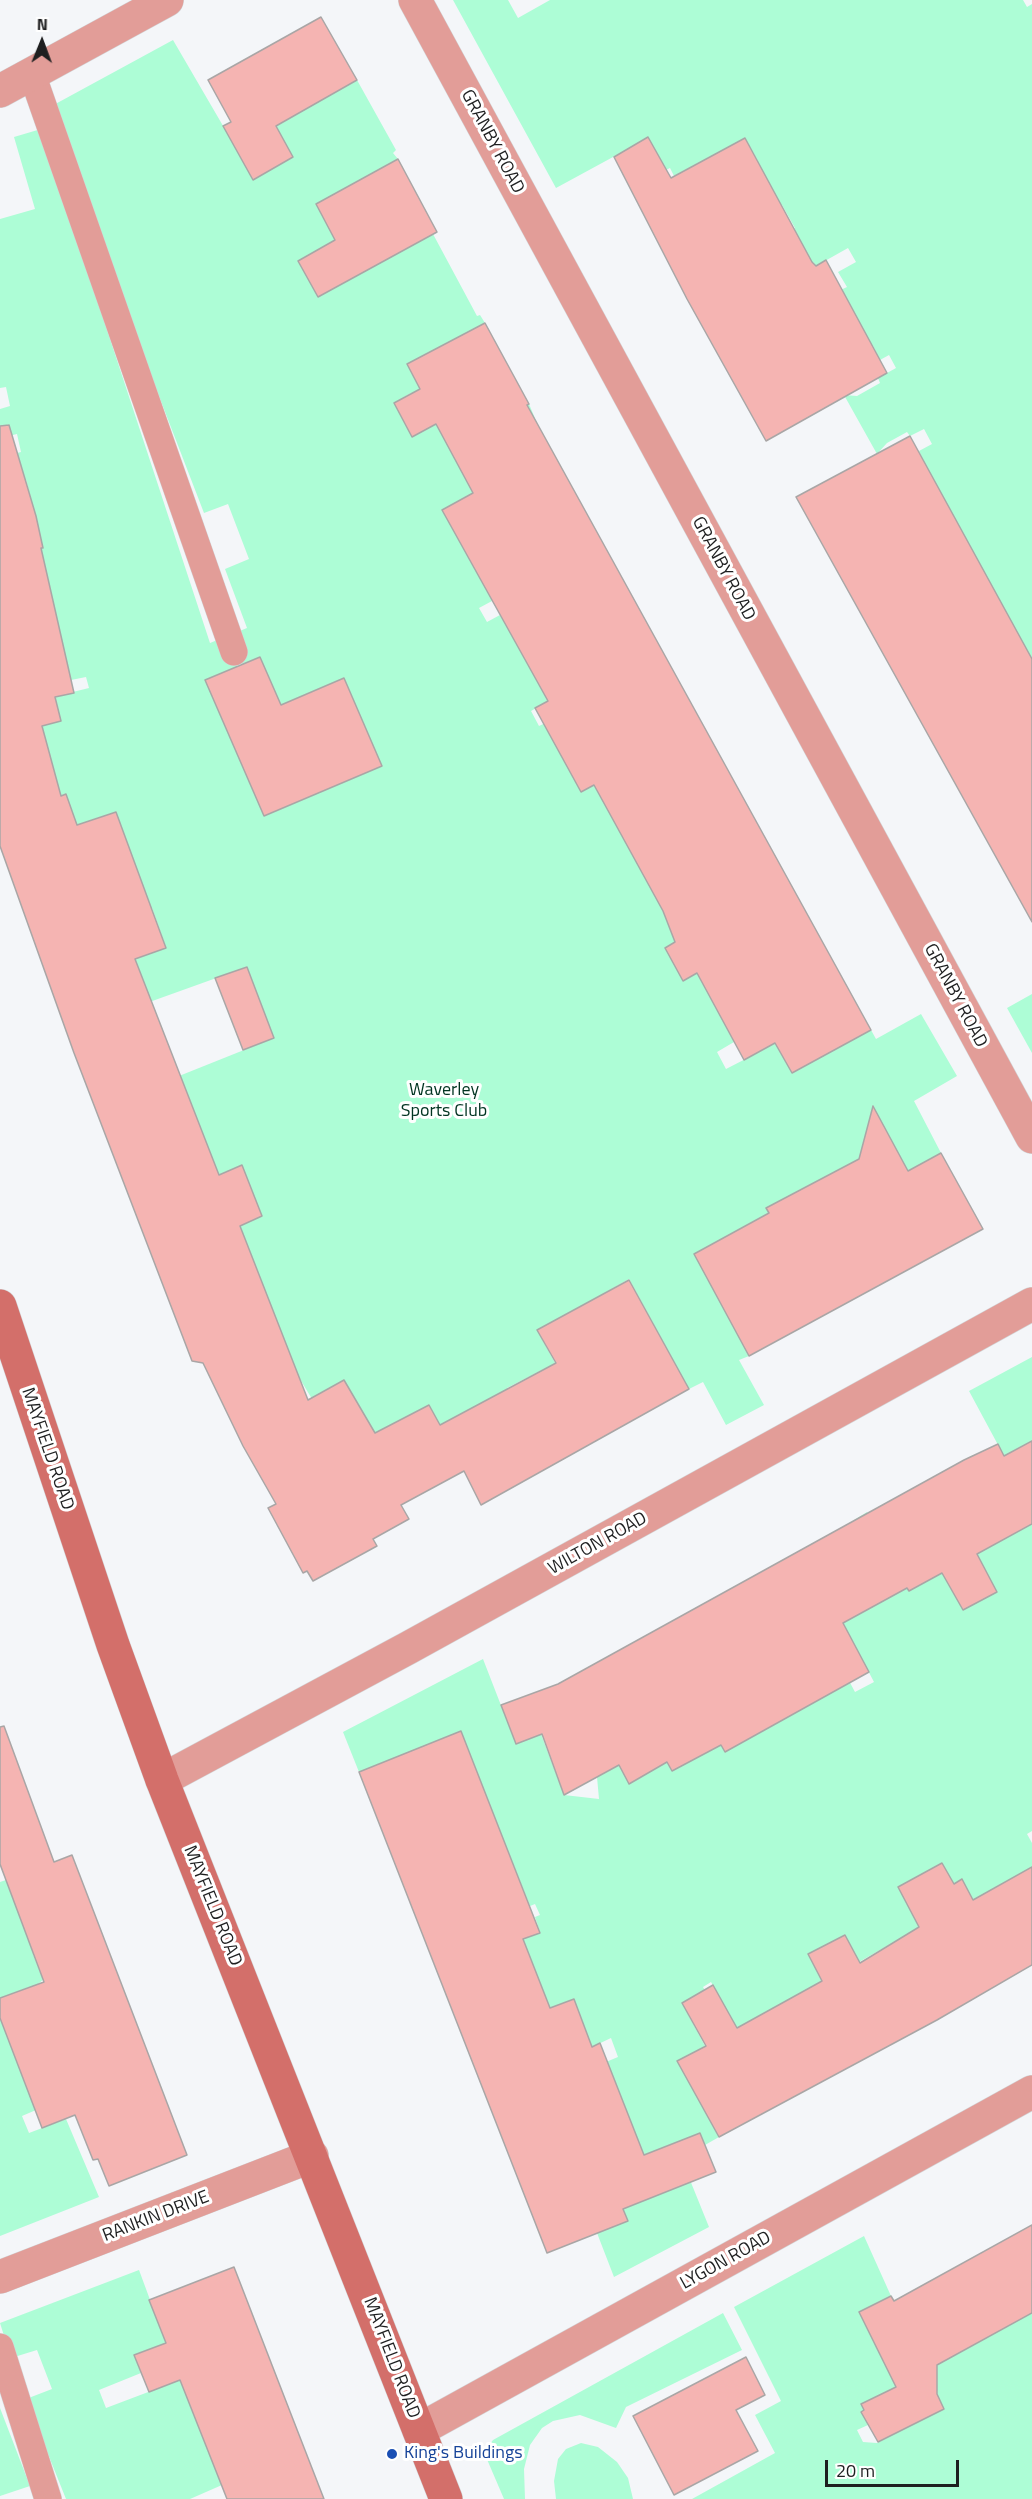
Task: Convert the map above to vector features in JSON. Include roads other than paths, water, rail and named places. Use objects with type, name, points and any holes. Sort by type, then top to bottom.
[{"type":"street","points":[[0,91],[167,0]]},
{"type":"street","name":"GRANBY ROAD","points":[[415,0],[1032,1137]]},
{"type":"street","name":"WILTON ROAD","points":[[162,1780],[408,1648],[1032,1304]]},
{"type":"street","name":"MAYFIELD ROAD","points":[[0,1305],[113,1645],[162,1780],[446,2499]]},
{"type":"street","name":"LYGON ROAD","points":[[419,2430],[1032,2092]]},
{"type":"street","name":"RANKIN DRIVE","points":[[0,2277],[312,2156]]},
{"type":"lane","points":[[32,74],[234,652]]},
{"type":"lane","points":[[0,2348],[48,2499]]},
{"type":"place","name":"King's Buildings","points":[[392,2454]]},
{"type":"park label","name":"Waverley Sports Club","points":[[444,1101]]}]
